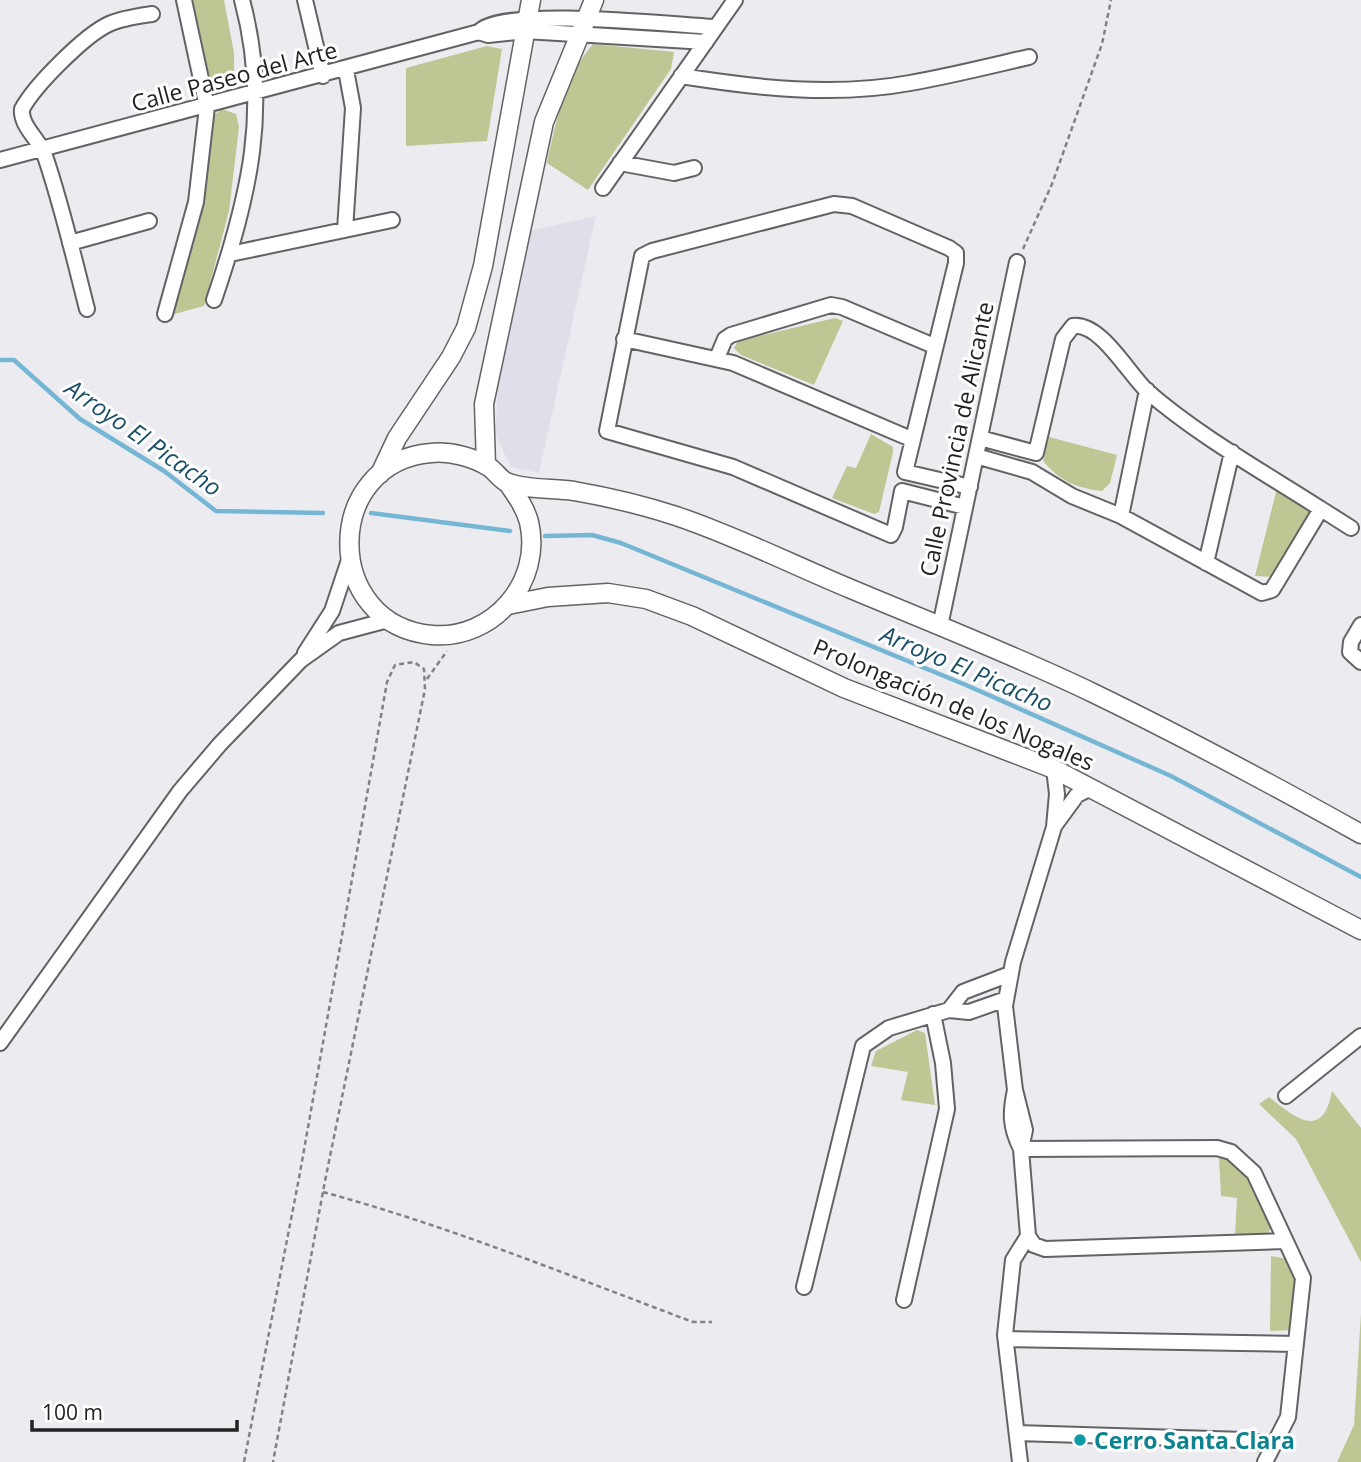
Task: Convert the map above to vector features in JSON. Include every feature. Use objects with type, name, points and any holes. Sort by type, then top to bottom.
[{"type":"main road","points":[[486,465],[484,404],[544,122],[594,0]]},
{"type":"main road","name":"Prolongación de los Nogales","points":[[380,474],[404,459],[432,453],[460,454],[486,465],[507,482],[520,500],[528,521],[531,543],[525,576],[508,605],[482,625],[447,635],[418,633],[388,620],[363,594],[349,560],[350,522],[362,496],[380,474],[397,438],[461,338],[483,266],[528,16]]},
{"type":"main road","points":[[507,482],[617,499],[678,517],[940,626],[1094,694],[1361,834]]},
{"type":"main road","name":"Prolongación de los Nogales","points":[[508,605],[581,593],[608,593],[646,599],[692,617],[844,688],[1054,769],[1361,930]]},
{"type":"street","points":[[165,314],[196,202],[207,107],[184,0]]},
{"type":"street","points":[[214,300],[249,184],[257,130],[257,94],[242,0]]},
{"type":"street","points":[[305,0],[323,76]]},
{"type":"street","points":[[603,188],[735,0]]},
{"type":"street","points":[[87,309],[43,149],[23,120],[24,104],[92,34],[109,24],[152,14]]},
{"type":"street","name":"Calle Paseo del Arte","points":[[0,160],[346,70],[479,32],[490,23],[528,16],[584,28],[706,42]]},
{"type":"street","points":[[665,39],[668,24]]},
{"type":"street","name":"Calle Paseo del Arte","points":[[584,28],[668,24],[716,27]]},
{"type":"street","points":[[681,76],[745,86],[852,89],[908,84],[1030,57]]},
{"type":"street","points":[[345,230],[353,108],[346,70]]},
{"type":"street","points":[[620,163],[674,173],[694,168]]},
{"type":"street","points":[[834,204],[852,206],[956,253],[934,346],[911,439],[895,527],[891,535],[733,467],[607,431],[642,256],[652,251],[834,204]]},
{"type":"street","points":[[230,254],[392,220]]},
{"type":"street","points":[[70,243],[149,221]]},
{"type":"street","name":"Calle Provincia de Alicante","points":[[940,626],[1017,262]]},
{"type":"street","points":[[717,358],[725,339],[732,335],[831,306],[842,307],[934,346]]},
{"type":"street","points":[[1032,472],[1063,339],[1073,326],[1088,327],[1147,390],[1233,452],[1351,528]]},
{"type":"street","points":[[624,339],[717,358],[911,439]]},
{"type":"street","points":[[1121,516],[1147,390]]},
{"type":"street","points":[[980,438],[1036,453]]},
{"type":"street","points":[[1206,563],[1233,452]]},
{"type":"street","points":[[976,456],[1032,472],[1072,496],[1121,516],[1266,593],[1277,582],[1321,509]]},
{"type":"street","points":[[905,471],[970,487]]},
{"type":"street","points":[[902,491],[965,507]]},
{"type":"street","points":[[301,660],[332,611],[349,560]]},
{"type":"street","points":[[0,1043],[180,791],[220,744],[301,660],[339,633],[388,620]]},
{"type":"street","points":[[1361,625],[1351,642],[1350,652],[1361,662]]},
{"type":"street","points":[[1054,769],[1057,794],[1054,827],[1010,974],[1006,999],[1014,1090],[1025,1130],[1021,1149],[1028,1236],[1034,1245],[1045,1249],[1284,1241]]},
{"type":"street","points":[[1054,827],[1077,795],[1091,788]]},
{"type":"street","points":[[949,1010],[963,992],[1010,974]]},
{"type":"street","points":[[804,1287],[863,1046],[889,1028],[949,1010],[969,1012],[1006,999]]},
{"type":"street","points":[[904,1300],[947,1109],[943,1063],[933,1014]]},
{"type":"street","points":[[1286,1096],[1361,1036]]},
{"type":"street","points":[[1021,1149],[1217,1148],[1231,1152],[1254,1173],[1303,1279],[1288,1417],[1265,1462]]},
{"type":"street","points":[[1020,1462],[1006,1339],[1013,1260],[1028,1236]]},
{"type":"street","points":[[1006,1339],[1296,1344]]},
{"type":"street","points":[[1017,1433],[1245,1440],[1274,1445]]},
{"type":"path","points":[[1017,262],[1052,184],[1102,44],[1111,0]]},
{"type":"path","points":[[273,1462],[323,1192],[427,679],[447,653],[447,635]]},
{"type":"path","points":[[244,1462],[301,1165],[387,682],[390,672],[403,662],[414,662],[424,669],[427,679]]},
{"type":"path","points":[[323,1192],[380,1207],[692,1322],[712,1322]]},
{"type":"shaded area","points":[[596,216],[539,473],[511,467],[495,434],[498,388],[529,231]]},
{"type":"green space","points":[[193,0],[224,0],[234,53],[234,72],[218,81],[210,80]]},
{"type":"green space","points":[[593,44],[674,52],[671,69],[588,190],[547,163],[558,115],[569,85],[575,70]]},
{"type":"green space","points":[[487,46],[502,49],[487,141],[406,146],[406,68]]},
{"type":"green space","points":[[222,109],[236,114],[239,127],[229,211],[204,306],[167,316],[211,117]]},
{"type":"green space","points":[[835,318],[843,321],[814,385],[741,355],[734,348],[738,341]]},
{"type":"green space","points":[[871,434],[893,447],[879,512],[874,514],[832,498],[847,466],[856,468]]},
{"type":"green space","points":[[1049,437],[1117,455],[1110,483],[1102,491],[1093,490],[1069,482],[1056,474],[1043,461]]},
{"type":"green space","points":[[1277,488],[1308,507],[1310,513],[1272,577],[1255,576]]},
{"type":"green space","points":[[917,1030],[925,1033],[935,1105],[901,1100],[908,1072],[871,1066],[876,1051]]},
{"type":"green space","points":[[1332,1091],[1361,1128],[1361,1262],[1296,1139],[1259,1104],[1269,1097],[1298,1118],[1315,1120],[1322,1116],[1328,1106]]},
{"type":"green space","points":[[1219,1158],[1229,1161],[1246,1175],[1272,1227],[1267,1234],[1235,1235],[1237,1198],[1221,1196]]},
{"type":"green space","points":[[1271,1256],[1288,1259],[1299,1278],[1292,1330],[1270,1331]]},
{"type":"green space","points":[[1361,1313],[1361,1462],[1337,1462],[1354,1425]]},
{"type":"waterway","name":"Arroyo El Picacho","points":[[0,360],[14,360],[80,419],[164,471],[216,511],[323,513]]},
{"type":"waterway","name":"Arroyo El Picacho","points":[[371,513],[510,531]]},
{"type":"waterway","name":"Arroyo El Picacho","points":[[545,536],[592,535],[621,543],[966,685],[1171,776],[1361,877]]},
{"type":"place","name":"Cerro Santa Clara","points":[[1080,1440]]}]
